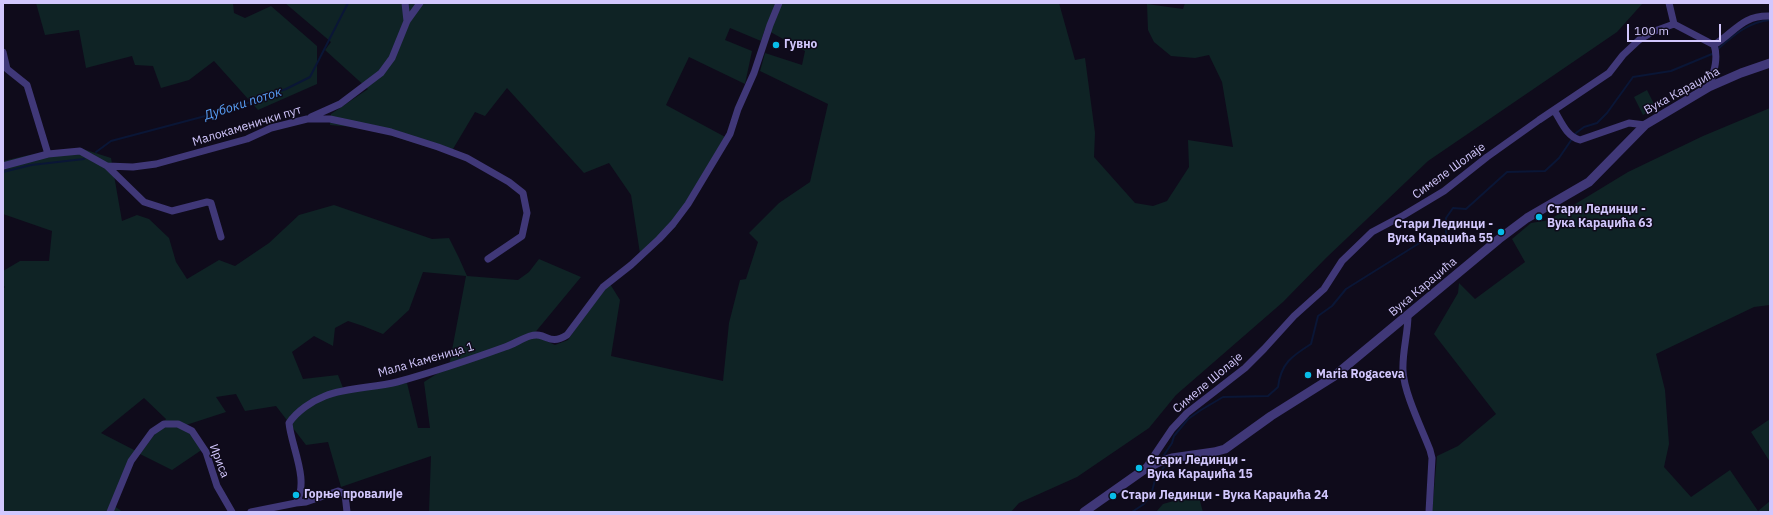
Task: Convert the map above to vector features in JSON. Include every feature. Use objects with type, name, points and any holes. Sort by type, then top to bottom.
[{"type":"street","points":[[405,3],[408,21]]},
{"type":"street","points":[[307,119],[340,104],[381,73],[392,58],[408,21],[420,3]]},
{"type":"street","name":"Мала Каменица 1","points":[[296,503],[300,497],[301,488],[296,450],[289,423],[295,414],[325,396],[357,388],[395,382],[430,372],[510,346],[531,336],[539,335],[553,340],[559,340],[575,327],[603,287],[631,265],[659,239],[673,224],[688,204],[730,134],[738,109],[754,73],[779,3]]},
{"type":"street","points":[[1669,3],[1674,24],[1714,45]]},
{"type":"street","points":[[1714,45],[1727,37],[1735,27],[1743,21],[1752,17],[1770,16]]},
{"type":"street","name":"Симеле Шолаје","points":[[1145,469],[1172,429],[1188,412],[1245,368],[1264,350],[1294,316],[1324,289],[1342,260],[1372,232],[1444,191],[1487,157],[1609,73],[1623,55],[1640,40],[1652,32],[1674,24]]},
{"type":"street","points":[[1709,87],[1716,56],[1714,45]]},
{"type":"street","points":[[3,52],[7,69],[27,85],[48,154]]},
{"type":"street","name":"Вука Караџића","points":[[1084,512],[1145,469],[1160,462],[1172,458],[1225,449],[1271,416],[1333,377],[1499,239],[1528,218],[1589,182],[1645,125],[1709,87],[1748,70],[1770,63]]},
{"type":"street","points":[[1554,110],[1573,137],[1588,138],[1629,123],[1645,125]]},
{"type":"street","name":"Малокаменички пут","points":[[3,166],[48,154],[80,151],[107,166],[133,167],[156,164],[247,139],[272,128],[307,119],[330,119],[391,132],[467,158],[509,182],[522,193],[527,213],[522,236],[488,259]]},
{"type":"street","points":[[107,166],[144,202],[172,212],[207,202],[211,203],[221,237]]},
{"type":"street","points":[[1408,315],[1403,357],[1403,373],[1412,404],[1432,458],[1429,512]]},
{"type":"street","name":"Ириса","points":[[110,512],[131,461],[152,432],[164,424],[178,424],[192,431],[206,452],[217,486],[232,512]]},
{"type":"street","points":[[251,512],[306,502],[338,491],[345,494],[347,512]]},
{"type":"green space","points":[[36,3],[233,3],[234,13],[245,18],[271,6],[317,46],[317,84],[258,110],[214,61],[189,80],[161,88],[153,66],[135,65],[132,56],[86,68],[79,30],[45,35]]},
{"type":"green space","points":[[285,3],[1059,3],[1075,60],[1085,58],[1095,133],[1094,157],[1135,203],[1153,206],[1167,201],[1189,167],[1188,140],[1233,147],[1222,82],[1209,55],[1195,58],[1171,56],[1154,42],[1148,30],[1147,4],[1183,9],[1185,3],[1643,3],[1617,32],[1428,161],[1326,258],[1283,302],[1176,395],[1149,428],[1077,477],[1019,503],[1011,512],[429,512],[431,456],[341,487],[328,442],[306,445],[276,406],[245,411],[236,394],[216,397],[226,412],[186,425],[203,449],[172,470],[140,454],[166,419],[144,398],[101,433],[136,451],[111,504],[123,512],[3,512],[3,289],[5,287],[3,285],[3,271],[20,261],[49,261],[52,231],[3,214],[3,161],[29,155],[80,148],[111,158],[122,221],[137,215],[149,219],[169,238],[176,262],[187,279],[219,260],[235,266],[269,243],[299,215],[334,205],[432,239],[449,238],[467,276],[518,280],[529,272],[539,259],[581,277],[533,335],[555,345],[568,340],[596,298],[610,284],[620,300],[611,356],[723,381],[729,323],[740,280],[746,279],[758,242],[749,233],[779,203],[810,182],[828,104],[760,71],[765,53],[802,65],[805,51],[765,29],[761,41],[730,28],[725,40],[752,51],[745,84],[689,57],[666,105],[727,138],[676,226],[641,260],[631,195],[609,163],[584,173],[507,88],[485,116],[475,112],[450,154],[367,128],[330,125],[331,114],[368,89],[325,50],[331,42]],"holes":[[[423,272],[466,276],[449,366],[424,382],[430,428],[418,428],[407,383],[345,393],[338,375],[303,379],[292,352],[314,336],[333,346],[335,328],[348,321],[383,334],[409,310]]]},
{"type":"green space","points":[[1647,90],[1656,108],[1643,115],[1634,97]]},
{"type":"green space","points":[[1770,108],[1770,305],[1754,307],[1656,354],[1665,390],[1669,444],[1664,467],[1691,497],[1730,470],[1758,511],[1770,501],[1770,512],[1432,512],[1437,456],[1458,446],[1496,414],[1434,334],[1458,293],[1459,283],[1475,299],[1525,262],[1512,239],[1531,223],[1549,220],[1628,172],[1703,136]]},
{"type":"green space","points":[[1770,419],[1770,462],[1751,432]]},
{"type":"green space","points":[[1198,494],[1203,512],[1156,512],[1163,504]]},
{"type":"waterway","name":"Дубоки поток","points":[[96,152],[111,141],[228,110],[286,89],[310,77],[348,3]]},
{"type":"waterway","points":[[1719,48],[1749,26],[1755,23],[1770,20]]},
{"type":"waterway","points":[[1164,455],[1172,443],[1174,436],[1188,419],[1223,397],[1268,396],[1278,387],[1282,372],[1288,361],[1298,352],[1311,344],[1318,316],[1332,306],[1346,289],[1426,239],[1434,236],[1446,236],[1446,218],[1453,208],[1466,209],[1507,172],[1545,171],[1559,158],[1576,133],[1584,127],[1597,123],[1607,113],[1633,77],[1671,71],[1712,54]]},
{"type":"waterway","name":"Дубоки поток","points":[[3,172],[31,165],[84,159]]},
{"type":"waterway","points":[[1132,512],[1144,504],[1151,495],[1155,480],[1164,467]]},
{"type":"place","name":"Гувно","points":[[776,45]]},
{"type":"place","name":"Стари Лединци - Вука Караџића 63","points":[[1539,217]]},
{"type":"place","name":"Стари Лединци - Вука Караџића 55","points":[[1501,232]]},
{"type":"place","name":"Maria Rogaceva","points":[[1308,375]]},
{"type":"place","name":"Стари Лединци - Вука Караџића 15","points":[[1139,468]]},
{"type":"place","name":"Горње провалије","points":[[296,495]]},
{"type":"place","name":"Стари Лединци - Вука Караџића 24","points":[[1113,496]]}]
